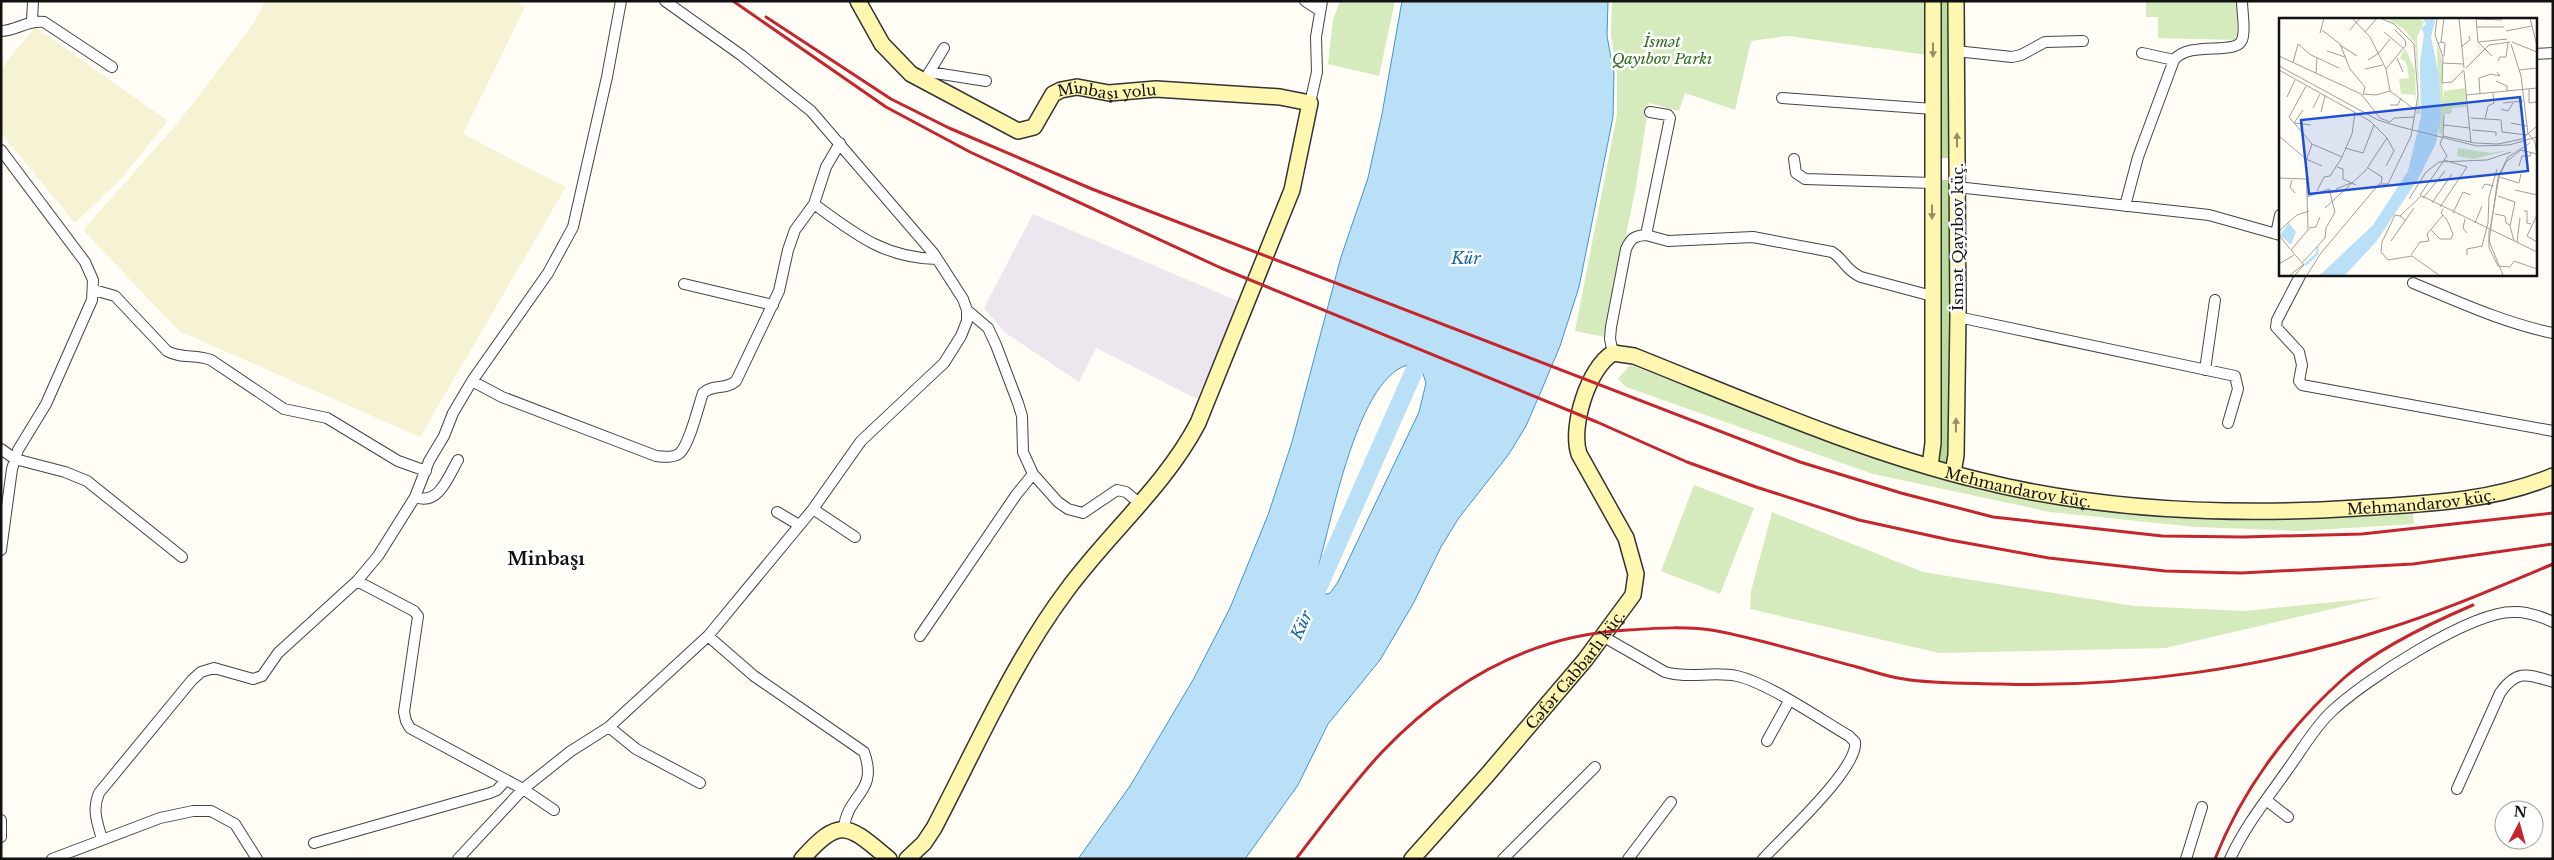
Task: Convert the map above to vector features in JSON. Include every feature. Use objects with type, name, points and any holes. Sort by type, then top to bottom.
[{"type":"street","points":[[32,21],[33,1]]},
{"type":"street","points":[[102,839],[95,816],[94,804],[99,793],[192,680],[201,672],[214,668],[253,679],[262,676],[278,653],[357,581],[378,556],[415,497],[453,413],[472,381],[548,273],[573,227],[603,95],[621,1]]},
{"type":"street","points":[[665,1],[787,90],[811,111],[937,259],[953,282],[967,310],[988,328],[1022,416],[1023,452],[1033,474],[1058,502],[1068,509],[1082,513],[1117,490],[1126,492],[1139,503]]},
{"type":"street","name":"Minbaşı yolu","points":[[858,1],[882,44],[900,64],[927,76],[1018,131],[1034,127],[1053,94],[1061,90],[1077,87],[1109,93],[1145,88],[1213,92],[1280,97],[1310,103]]},
{"type":"street","points":[[907,859],[924,843],[934,828],[1028,648],[1048,616],[1068,588],[1190,439],[1209,400],[1292,190],[1317,72],[1320,6],[1305,1]]},
{"type":"street","name":"İsmət Qayıbov küç.","points":[[1930,466],[1933,443],[1933,1]]},
{"type":"street","name":"İsmət Qayıbov küç.","points":[[1953,473],[1956,455],[1958,317],[1956,1]]},
{"type":"street","points":[[2126,206],[2138,157],[2174,60],[2188,50],[2233,47],[2240,44],[2243,38],[2242,1]]},
{"type":"street","points":[[1,31],[7,31],[32,21],[51,25],[112,67]]},
{"type":"street","points":[[1956,51],[2012,57],[2021,55],[2045,42],[2083,41]]},
{"type":"street","points":[[944,48],[927,76],[986,81]]},
{"type":"street","points":[[2142,53],[2174,60]]},
{"type":"street","points":[[2536,54],[2553,53]]},
{"type":"street","points":[[1782,98],[1932,109]]},
{"type":"street","points":[[1646,235],[1670,118],[1668,115],[1650,112]]},
{"type":"street","points":[[472,381],[502,397],[656,456],[667,458],[679,454],[685,446],[703,393],[708,388],[731,386],[736,381],[779,291],[788,250],[795,230],[814,204],[826,167],[840,143]]},
{"type":"street","points":[[1,150],[85,262],[90,271],[94,290],[88,313],[46,404],[18,450],[1,550]]},
{"type":"street","points":[[1794,159],[1796,173],[1806,178],[1932,178],[1957,180],[2126,206],[2209,215],[2278,235]]},
{"type":"street","points":[[814,204],[864,240],[889,252],[917,258],[937,259]]},
{"type":"street","points":[[1613,353],[1610,339],[1611,327],[1626,249],[1630,239],[1635,236],[1646,235],[1668,241],[1753,237],[1832,252],[1838,255],[1850,272],[1861,277],[1932,296]]},
{"type":"street","points":[[2300,275],[2277,320],[2276,327],[2299,352],[2302,365],[2298,381],[2302,385],[2553,431]]},
{"type":"street","points":[[2413,283],[2487,314],[2529,328],[2553,333]]},
{"type":"street","points":[[684,284],[773,305]]},
{"type":"street","points":[[94,290],[115,296],[167,351],[176,356],[202,357],[211,360],[284,409],[326,418],[398,461],[426,471]]},
{"type":"street","points":[[2205,370],[2215,300]]},
{"type":"street","points":[[458,859],[523,789],[572,751],[609,727],[708,636],[813,509],[871,430],[944,364],[961,336],[967,321],[967,310]]},
{"type":"street","points":[[1958,317],[2235,376],[2238,382],[2228,423]]},
{"type":"street","name":"Cəfər Cabbarlı küç.","points":[[1412,859],[1488,774],[1604,637],[1633,595],[1636,574],[1626,538],[1579,454],[1576,434],[1585,396],[1599,364],[1613,353]]},
{"type":"street","name":"Mehmandarov küç.","points":[[1613,353],[1634,356],[1780,414],[1930,466],[1998,485],[2055,496],[2162,508],[2235,511],[2345,509],[2468,500],[2525,487],[2553,476]]},
{"type":"street","points":[[1,449],[15,459],[65,472],[86,481],[182,557]]},
{"type":"street","points":[[415,497],[424,500],[432,499],[438,493],[458,460]]},
{"type":"street","points":[[920,636],[1016,495],[1033,474]]},
{"type":"street","points":[[813,509],[855,537]]},
{"type":"street","points":[[777,512],[799,525]]},
{"type":"street","points":[[357,581],[414,611],[418,616],[404,712],[410,728],[523,789],[554,810]]},
{"type":"street","points":[[2230,859],[2240,839],[2266,800],[2330,713],[2374,678],[2426,646],[2486,617],[2512,612],[2525,612],[2553,622]]},
{"type":"street","points":[[708,636],[754,676],[864,752],[870,773],[866,785],[848,813],[844,828]]},
{"type":"street","points":[[1604,637],[1665,672],[1675,675],[1726,674],[1739,676],[1789,701],[1849,736],[1855,742],[1854,754],[1828,790],[1763,859]]},
{"type":"street","points":[[2457,789],[2500,693],[2508,681],[2516,676],[2530,675],[2553,682]]},
{"type":"street","points":[[1767,740],[1789,701]]},
{"type":"street","points":[[609,727],[636,749],[700,783]]},
{"type":"street","points":[[1503,859],[1596,767]]},
{"type":"street","points":[[314,843],[490,793],[497,790],[506,780]]},
{"type":"street","points":[[2266,800],[2288,817]]},
{"type":"street","points":[[1628,859],[1671,802]]},
{"type":"street","points":[[2186,859],[2202,807]]},
{"type":"street","points":[[52,859],[102,839],[176,814],[211,811],[234,824],[257,859]]},
{"type":"street","points":[[1,820],[1,837]]},
{"type":"street","points":[[802,859],[822,836],[844,828],[855,831],[889,859]]},
{"type":"shaded area","points":[[265,1],[515,1],[525,7],[463,134],[566,187],[420,437],[179,331],[83,230],[177,124],[254,23]]},
{"type":"shaded area","points":[[35,27],[168,121],[120,180],[75,223],[1,133],[1,69]]},
{"type":"shaded area","points":[[1033,214],[1240,302],[1197,399],[1096,348],[1079,382],[1004,332],[984,308]]},
{"type":"green space","points":[[1340,1],[1395,1],[1379,76],[1328,64],[1333,20]]},
{"type":"green space","name":"İsmət Qayıbov Parkı","points":[[1612,1],[1927,1],[1927,55],[1788,36],[1751,41],[1735,110],[1685,93],[1679,111],[1649,103],[1636,186],[1605,337],[1575,331],[1617,115],[1617,73],[1611,35]]},
{"type":"green space","points":[[1939,1],[1950,1],[1950,158],[1940,158]]},
{"type":"green space","points":[[2146,1],[2237,1],[2237,40],[2158,38],[2158,17],[2146,17]]},
{"type":"green space","points":[[1940,180],[1951,180],[1949,463],[1938,461]]},
{"type":"green space","points":[[1630,365],[1840,445],[1982,491],[2083,506],[2264,518],[2413,513],[2414,524],[2299,531],[2196,527],[2050,512],[1873,474],[1626,387],[1618,379]]},
{"type":"green space","points":[[1694,485],[1754,508],[1720,594],[1661,571]]},
{"type":"green space","points":[[1772,512],[1923,572],[2134,606],[2244,611],[2383,597],[2165,648],[1939,653],[1750,609],[1751,591]]},
{"type":"water","name":"Kür","points":[[1402,1],[1608,1],[1607,36],[1614,74],[1613,117],[1579,287],[1560,346],[1542,389],[1526,426],[1509,454],[1458,519],[1441,547],[1413,604],[1380,660],[1328,724],[1298,785],[1245,859],[1078,859],[1130,786],[1193,680],[1230,608],[1268,515],[1292,442],[1341,257],[1368,178],[1382,114]],"holes":[[[1413,364],[1421,368],[1426,383],[1419,412],[1338,582],[1330,593],[1318,596],[1314,585],[1316,574],[1349,454],[1362,421],[1376,392],[1393,373]]]},
{"type":"waterway","name":"Kür","points":[[1306,615],[1426,344]]},
{"type":"railway","points":[[733,1],[886,107],[970,152],[1221,268],[1597,422],[1687,462],[1756,487],[1859,520],[1950,540],[2049,558],[2165,571],[2241,573],[2413,564],[2553,544]]},
{"type":"railway","points":[[766,17],[891,99],[949,128],[1092,189],[1800,462],[1901,493],[1993,517],[2162,536],[2243,537],[2362,534],[2553,513]]},
{"type":"railway","points":[[1296,859],[1338,804],[1382,752],[1435,704],[1464,684],[1494,667],[1525,652],[1558,641],[1592,634],[1628,630],[1695,628],[1752,639],[1915,681],[2000,684],[2097,683],[2146,679],[2244,665],[2340,643],[2428,614],[2553,564]]},
{"type":"railway","points":[[2215,859],[2226,833],[2253,784],[2286,739],[2324,697],[2358,667],[2389,646],[2473,605]]},
{"type":"district","name":"Minbaşı","points":[[546,559]]}]
